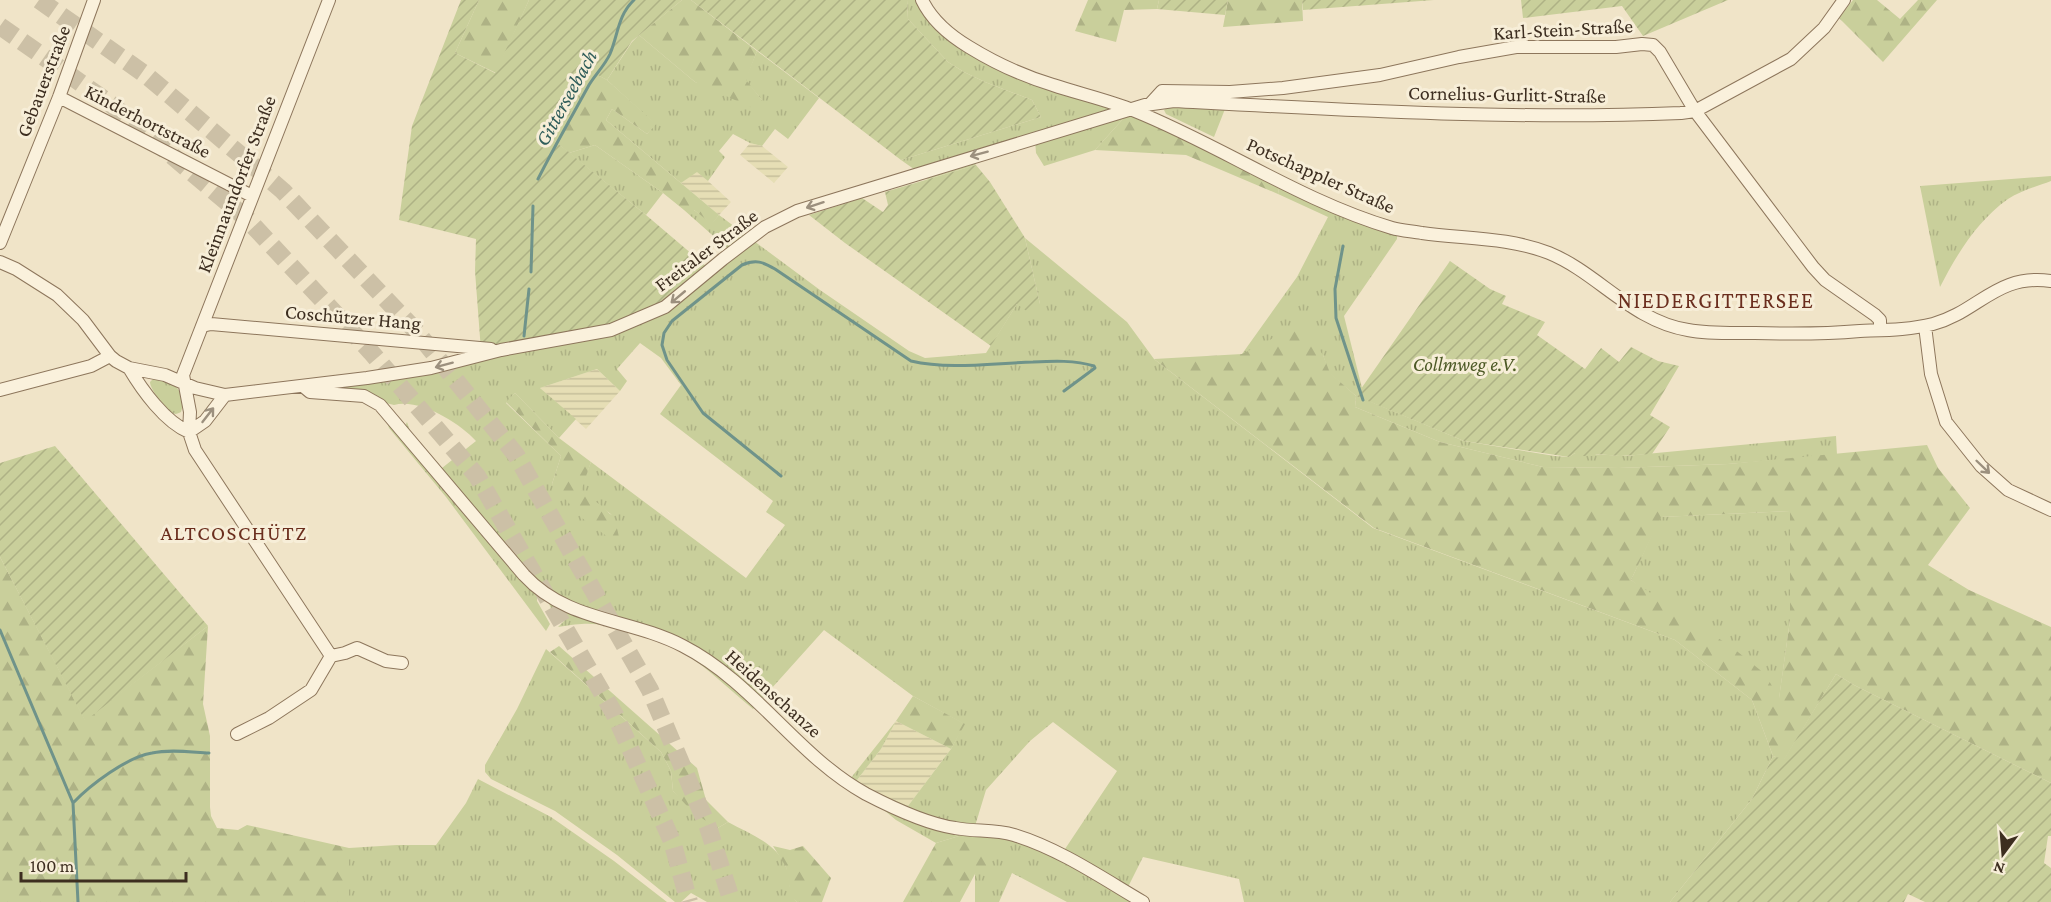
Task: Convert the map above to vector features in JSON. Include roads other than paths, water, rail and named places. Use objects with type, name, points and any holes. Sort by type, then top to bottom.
[{"type":"street","name":"Gebauerstraße","points":[[0,243],[59,97],[94,0]]},
{"type":"street","name":"Kleinnaundorfer Straße","points":[[183,382],[184,369],[329,0]]},
{"type":"street","name":"Potschappler Straße","points":[[922,0],[926,9],[940,26],[961,42],[992,60],[1049,84],[1132,109],[1280,182],[1358,217],[1397,230],[1513,241],[1547,252],[1564,260],[1654,320],[1670,325],[1693,330],[1799,334],[1925,326],[1954,316],[1991,292],[2010,284],[2027,280],[2051,281]]},
{"type":"street","name":"Cornelius-Gurlitt-Straße","points":[[1132,109],[1151,103],[1174,101],[1490,115],[1641,115],[1695,111],[1791,59],[1824,28],[1844,0]]},
{"type":"street","name":"Karl-Stein-Straße","points":[[1151,103],[1162,91],[1230,92],[1283,88],[1380,75],[1516,47],[1653,45],[1660,52],[1695,111],[1816,271],[1838,290],[1875,315],[1880,320],[1880,330]]},
{"type":"street","name":"Kinderhortstraße","points":[[59,97],[252,196]]},
{"type":"street","name":"Freitaler Straße","points":[[225,395],[431,368],[501,350],[611,330],[665,307],[765,227],[797,210],[1132,109]]},
{"type":"street","points":[[0,262],[16,269],[57,295],[83,320],[110,356],[129,368],[165,375],[195,388],[225,395],[204,421],[189,432]]},
{"type":"street","name":"Coschützer Hang","points":[[202,326],[223,325],[501,350]]},
{"type":"street","points":[[1925,326],[1931,374],[1947,422],[1980,466],[2008,490],[2051,510]]},
{"type":"street","points":[[0,390],[91,366],[110,356]]},
{"type":"street","points":[[129,368],[168,418],[178,428],[189,432]]},
{"type":"street","points":[[183,382],[190,412],[190,441],[201,462],[331,656]]},
{"type":"street","name":"Heidenschanze","points":[[303,386],[310,392],[364,396],[380,405],[524,574],[542,592],[577,611],[656,633],[697,653],[741,686],[804,746],[864,793],[941,825],[997,831],[1024,838],[1062,855],[1143,902]]},
{"type":"street","points":[[237,735],[269,718],[311,690],[331,656],[357,648],[386,661],[402,663]]},
{"type":"waterway","name":"Gitterseebach","points":[[538,179],[589,85],[608,58],[621,19],[634,0]]},
{"type":"waterway","name":"Gitterseebach","points":[[531,272],[533,206]]},
{"type":"waterway","points":[[1343,246],[1335,289],[1336,318],[1363,400]]},
{"type":"waterway","points":[[781,476],[703,413],[667,360],[662,345],[664,333],[672,321],[747,263],[759,262],[775,269],[911,361],[956,366],[1064,361],[1094,366],[1095,368],[1064,391]]},
{"type":"waterway","name":"Gitterseebach","points":[[524,336],[529,289]]},
{"type":"waterway","points":[[0,630],[73,803],[78,902]]},
{"type":"waterway","points":[[73,803],[89,788],[120,766],[142,756],[166,751],[209,753]]},
{"type":"tunnel","points":[[39,0],[146,75],[283,191],[415,330],[516,455],[650,690],[708,827],[732,902]]},
{"type":"tunnel","points":[[0,26],[112,105],[247,219],[371,352],[477,476],[615,715],[672,841],[689,902]]},
{"type":"district","name":"NIEDERGITTERSEE","points":[[1716,300]]},
{"type":"district","name":"ALTCOSCHÜTZ","points":[[234,533]]},
{"type":"park label","name":"Collmweg e.V.","points":[[1465,364]]}]
